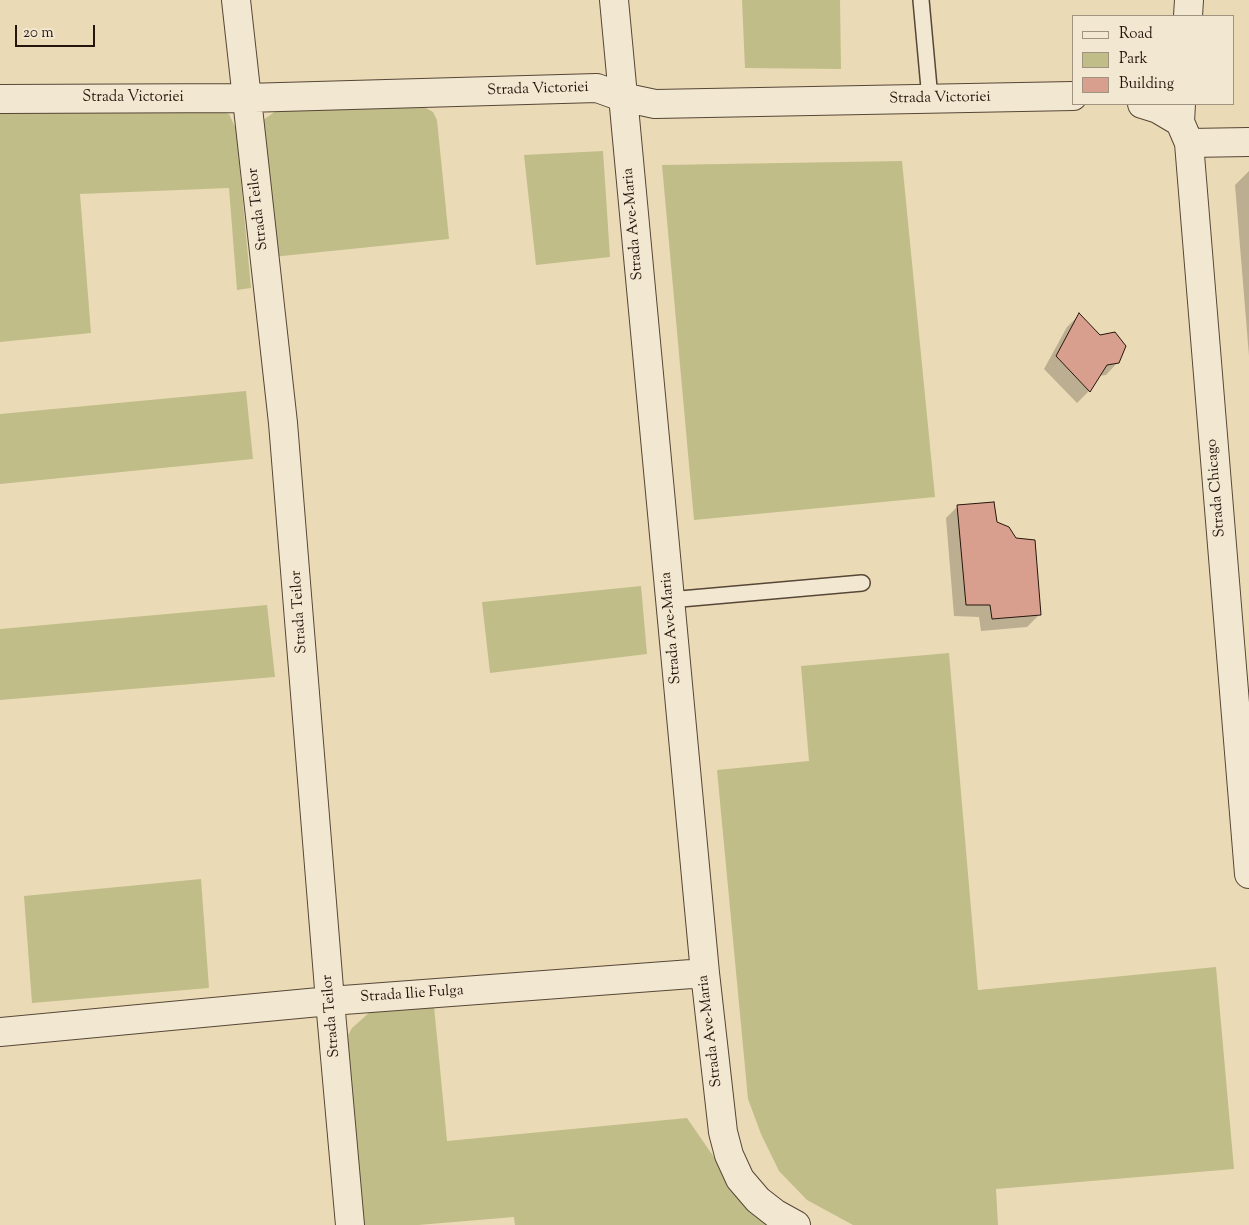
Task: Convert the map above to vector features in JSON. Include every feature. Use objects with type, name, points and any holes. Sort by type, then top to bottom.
[{"type":"street","name":"Strada Teilor","points":[[236,0],[284,423],[330,1001],[350,1225]]},
{"type":"street","name":"Strada Ave-Maria","points":[[614,0],[669,600],[705,973],[723,1132],[729,1155],[740,1178],[758,1200],[776,1214],[796,1225]]},
{"type":"street","points":[[1188,15],[1189,0]]},
{"type":"street","name":"Strada Victoriei","points":[[0,100],[246,98],[597,88],[622,97],[655,104],[1072,96]]},
{"type":"street","points":[[1145,105],[1158,109],[1183,123],[1249,142]]},
{"type":"street","name":"Strada Chicago","points":[[1183,123],[1249,874]]},
{"type":"street","name":"Strada Ilie Fulga","points":[[0,1032],[330,1001],[705,973]]},
{"type":"lane","points":[[922,0],[930,99]]},
{"type":"lane","points":[[669,600],[862,583]]},
{"type":"green space","points":[[742,0],[840,0],[841,69],[745,68]]},
{"type":"green space","points":[[424,107],[433,112],[437,120],[449,239],[272,257],[263,120],[279,109]]},
{"type":"green space","points":[[217,110],[229,114],[236,129],[251,288],[237,290],[229,188],[80,194],[91,333],[0,342],[0,112]]},
{"type":"green space","points":[[603,151],[610,257],[536,265],[524,155]]},
{"type":"green space","points":[[902,161],[935,497],[694,520],[662,165]]},
{"type":"green space","points":[[246,391],[253,459],[0,484],[0,414]]},
{"type":"green space","points":[[641,586],[647,654],[490,673],[482,602]]},
{"type":"green space","points":[[267,605],[275,677],[0,700],[0,629]]},
{"type":"green space","points":[[949,653],[978,990],[1216,967],[1234,1169],[996,1189],[998,1225],[853,1225],[807,1200],[779,1171],[761,1134],[748,1099],[717,770],[809,761],[801,666]]},
{"type":"green space","points":[[201,879],[209,988],[32,1003],[24,896]]},
{"type":"green space","points":[[434,1006],[447,1141],[687,1118],[718,1163],[773,1225],[515,1225],[514,1217],[418,1225],[361,1225],[346,1039],[352,1028],[370,1012]]},
{"type":"building","points":[[1079,313],[1100,335],[1115,332],[1126,346],[1119,363],[1107,365],[1090,392],[1056,356]]},
{"type":"building","points":[[994,502],[997,522],[1009,527],[1016,538],[1035,540],[1041,615],[992,619],[990,605],[966,605],[957,505]]}]
